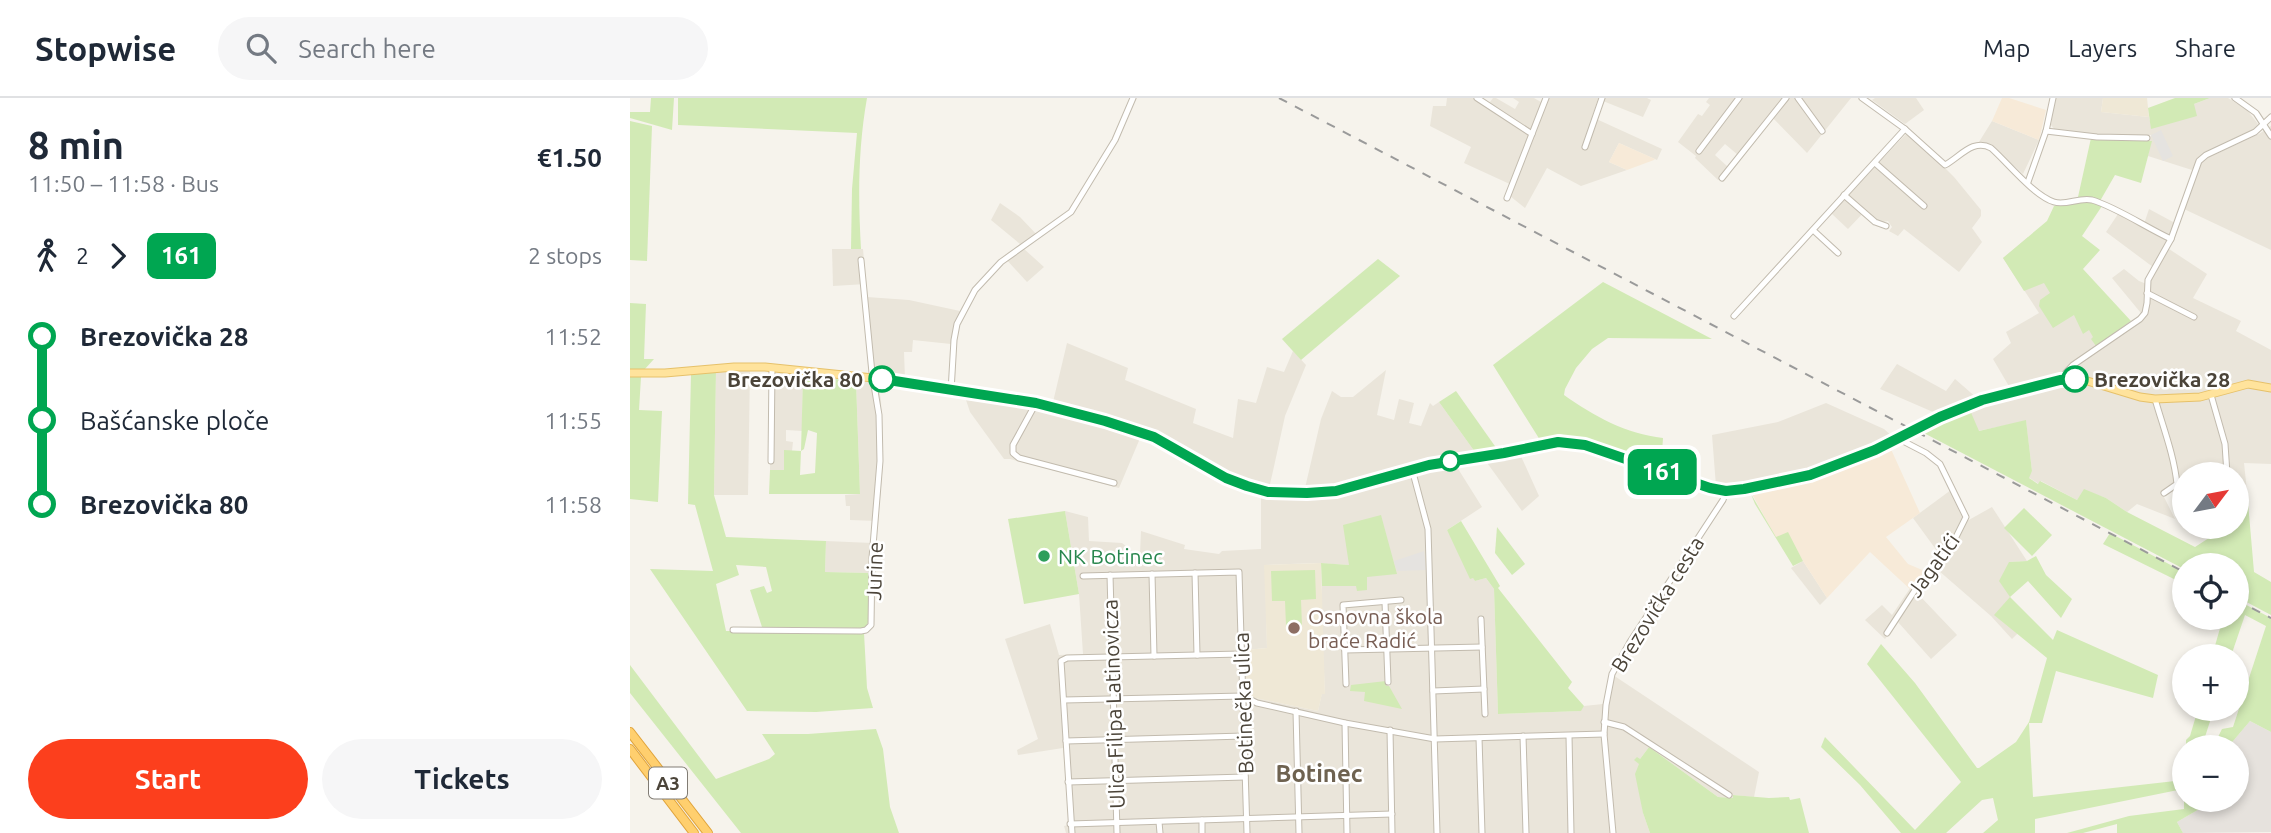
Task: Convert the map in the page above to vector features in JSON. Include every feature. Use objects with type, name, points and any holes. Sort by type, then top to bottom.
[{"type":"highway","name":"A3","points":[[630,732],[708,833]]},
{"type":"highway","name":"A3","points":[[630,749],[694,833]]},
{"type":"main road","points":[[630,373],[665,373],[734,366],[772,368],[873,378],[1036,403],[1143,432],[1226,478],[1247,486],[1268,492],[1307,493],[1336,491],[1412,469],[1550,442],[1571,442],[1702,486],[1726,491],[1810,475],[1899,439],[1940,417],[1982,400],[2060,380],[2084,380],[2155,399],[2211,395],[2248,384],[2271,388]]},
{"type":"street","points":[[951,391],[957,324],[975,289],[1001,262],[1071,212],[1115,140],[1133,98]]},
{"type":"street","points":[[1478,98],[1532,134]]},
{"type":"street","points":[[1507,198],[1546,98]]},
{"type":"street","points":[[1585,148],[1602,98]]},
{"type":"street","points":[[1699,151],[1739,98]]},
{"type":"street","points":[[1722,178],[1786,98]]},
{"type":"street","points":[[1798,98],[1822,131]]},
{"type":"street","points":[[1862,98],[1905,130],[1945,166],[1975,145],[1987,146],[2055,202],[2093,201],[2171,239]]},
{"type":"street","points":[[2028,182],[2046,131],[2053,98]]},
{"type":"street","points":[[2235,98],[2248,106],[2271,136]]},
{"type":"street","points":[[2060,380],[2073,365],[2145,313],[2148,280],[2171,239],[2200,161],[2206,155],[2255,132],[2271,117]]},
{"type":"street","points":[[1734,316],[1905,130]]},
{"type":"street","points":[[2046,131],[2147,138]]},
{"type":"street","points":[[1875,163],[1924,206]]},
{"type":"street","points":[[1844,195],[1875,222],[1886,226]]},
{"type":"street","points":[[1812,230],[1838,253]]},
{"type":"street","points":[[861,260],[873,378]]},
{"type":"street","points":[[2147,293],[2194,317]]},
{"type":"street","points":[[771,461],[772,368]]},
{"type":"street","name":"Jurine","points":[[733,630],[861,631],[871,625],[872,558],[880,461],[879,415],[873,378]]},
{"type":"street","points":[[2211,395],[2225,444],[2226,462]]},
{"type":"street","points":[[2155,399],[2177,480],[2177,484],[2164,493]]},
{"type":"street","points":[[1036,403],[1013,445],[1013,453],[1019,458],[1114,483]]},
{"type":"street","name":"Jagatići","points":[[1887,633],[1916,590],[1951,547],[1966,517],[1940,464],[1926,453],[1899,439]]},
{"type":"street","points":[[1412,469],[1428,529],[1437,833]]},
{"type":"street","name":"Brezovička cesta","points":[[1613,833],[1604,722],[1613,670],[1726,491]]},
{"type":"street","name":"Botinečka ulica","points":[[1195,573],[1239,572],[1247,833]]},
{"type":"street","points":[[1083,576],[1195,573],[1197,654]]},
{"type":"street","points":[[1152,574],[1154,656]]},
{"type":"street","name":"Ulica Filipa Latinovicza","points":[[1110,575],[1116,833]]},
{"type":"street","points":[[1346,684],[1343,605],[1401,600]]},
{"type":"street","points":[[1385,601],[1388,682]]},
{"type":"street","points":[[1481,619],[1485,713]]},
{"type":"street","points":[[1345,650],[1482,647]]},
{"type":"street","points":[[1072,833],[1060,663],[1063,659],[1241,654]]},
{"type":"street","points":[[1433,691],[1484,689]]},
{"type":"street","points":[[1063,700],[1243,696],[1257,703],[1345,723],[1435,739],[1604,734]]},
{"type":"street","points":[[1296,710],[1299,833]]},
{"type":"street","points":[[1604,722],[1624,727],[1729,795]]},
{"type":"street","points":[[1345,723],[1347,833]]},
{"type":"street","points":[[1390,730],[1392,833]]},
{"type":"street","points":[[1066,741],[1244,736]]},
{"type":"street","points":[[1523,736],[1526,833]]},
{"type":"street","points":[[1569,736],[1571,833]]},
{"type":"street","points":[[1479,738],[1482,833]]},
{"type":"street","points":[[1068,782],[1245,777]]},
{"type":"street","points":[[1070,824],[1392,814]]},
{"type":"street","points":[[1202,820],[1202,833]]},
{"type":"street","points":[[1159,822],[1160,833]]},
{"type":"shaded area","points":[[1447,98],[1474,98],[1487,106],[1496,98],[1515,109],[1519,102],[1513,98],[1534,98],[1546,105],[1549,98],[1647,98],[1651,100],[1643,117],[1598,99],[1592,117],[1662,149],[1657,160],[1619,143],[1609,162],[1627,170],[1581,186],[1547,168],[1525,208],[1510,196],[1514,186],[1464,163],[1471,147],[1430,126],[1433,106],[1446,106]]},
{"type":"shaded area","points":[[1709,98],[1851,98],[1807,153],[1769,114],[1738,155],[1725,144],[1715,155],[1728,167],[1718,180],[1696,156],[1678,142],[1698,114],[1702,116],[1710,105],[1706,102]]},
{"type":"shaded area","points":[[1916,98],[1924,110],[1905,124],[1872,100]]},
{"type":"shaded area","points":[[2002,98],[2046,110],[2039,140],[1992,121]]},
{"type":"shaded area","points":[[2055,98],[2103,98],[2101,112],[2149,117],[2150,121],[2210,98],[2228,98],[2247,110],[2258,124],[2252,131],[2197,160],[2192,170],[2148,156],[2151,135],[2104,135],[2055,130],[2051,125]]},
{"type":"shaded area","points":[[2103,98],[2147,98],[2149,117],[2101,112]]},
{"type":"shaded area","points":[[1992,121],[2039,140],[2023,174],[1992,146],[1979,142]]},
{"type":"shaded area","points":[[2271,126],[2271,250],[2184,209],[2197,167],[2203,160]]},
{"type":"shaded area","points":[[2161,130],[2173,156],[2163,161],[2151,135]]},
{"type":"shaded area","points":[[1906,134],[1954,177],[1981,210],[1981,216],[1972,228],[1982,242],[1959,272],[1904,229],[1898,236],[1889,231],[1892,227],[1888,221],[1875,220],[1865,211],[1848,229],[1831,213]]},
{"type":"shaded area","points":[[1619,143],[1655,159],[1627,170],[1609,162]]},
{"type":"shaded area","points":[[1000,203],[1020,217],[1039,237],[1023,248],[1044,267],[1027,282],[1004,257],[1020,244],[991,220]]},
{"type":"shaded area","points":[[2149,209],[2175,223],[2166,247],[2207,274],[2193,298],[2241,321],[2236,331],[2271,350],[2271,464],[2172,462],[2172,487],[2162,493],[2172,518],[2137,504],[2127,512],[2106,498],[2084,490],[2077,500],[2041,481],[2039,484],[2028,477],[2032,471],[2026,421],[1978,431],[1968,407],[2013,393],[1993,359],[2011,343],[2006,332],[2039,313],[2003,258],[2028,237],[2115,340],[2145,318],[2112,278],[2124,269],[2149,285],[2157,270],[2106,232],[2118,214],[2143,227]]},
{"type":"shaded area","points":[[832,249],[863,249],[866,284],[833,286]]},
{"type":"shaded area","points":[[867,297],[909,300],[960,311],[951,344],[913,340],[912,352],[904,352],[905,379],[874,373]]},
{"type":"shaded area","points":[[1067,343],[1128,368],[1125,380],[1196,409],[1193,423],[1233,438],[1238,399],[1256,403],[1267,367],[1284,372],[1293,351],[1306,365],[1285,416],[1270,484],[1273,490],[1298,491],[1305,488],[1321,419],[1332,391],[1341,397],[1353,397],[1386,370],[1377,415],[1394,420],[1399,399],[1414,403],[1409,423],[1421,426],[1430,403],[1433,406],[1439,402],[1475,452],[1450,456],[1482,507],[1447,530],[1475,581],[1486,578],[1494,589],[1498,714],[1580,711],[1584,706],[1603,704],[1610,673],[1759,772],[1754,797],[1718,797],[1649,747],[1640,759],[1635,760],[1640,764],[1643,813],[1650,833],[1066,833],[1064,826],[1069,825],[1063,748],[1018,755],[1017,750],[1038,739],[1005,639],[1050,624],[1059,655],[1083,654],[1079,594],[1065,511],[1088,517],[1089,541],[1122,543],[1129,554],[1140,554],[1141,531],[1185,545],[1184,549],[1219,554],[1222,551],[1261,549],[1261,495],[1217,478],[1161,444],[1141,436],[1119,488],[1004,459],[970,412],[965,397],[967,391],[1053,402]],"holes":[[[1265,565],[1349,565],[1367,577],[1367,589],[1356,586],[1322,586],[1325,693],[1322,693],[1318,711],[1250,697],[1246,692],[1245,650],[1267,648]]]},
{"type":"shaded area","points":[[1897,364],[1946,391],[1955,379],[1978,399],[1940,415],[1880,389]]},
{"type":"shaded area","points":[[750,369],[748,495],[714,495],[716,370]]},
{"type":"shaded area","points":[[770,372],[803,376],[802,431],[786,430],[786,441],[793,442],[792,451],[784,451],[784,470],[770,470]]},
{"type":"shaded area","points":[[856,380],[878,384],[881,400],[883,463],[878,521],[850,520],[850,506],[846,506],[845,495],[860,494]]},
{"type":"shaded area","points":[[1826,403],[1884,429],[1894,438],[1800,476],[1733,488],[1716,486],[1712,435],[1778,422]]},
{"type":"shaded area","points":[[1890,447],[1920,513],[1886,537],[1908,564],[1927,572],[1912,591],[1870,552],[1827,598],[1788,533],[1776,538],[1751,492],[1819,475]]},
{"type":"shaded area","points":[[1520,454],[1539,496],[1522,511],[1485,460]]},
{"type":"shaded area","points":[[1951,490],[1967,521],[1992,507],[2027,561],[2009,562],[2010,597],[2024,627],[2012,639],[1991,616],[1938,570],[1917,593],[1957,635],[1931,659],[1898,622],[1885,639],[1865,620],[1882,605],[1892,615],[1911,587],[1940,555],[1913,518]]},
{"type":"shaded area","points":[[826,541],[872,543],[870,573],[825,572]]},
{"type":"shaded area","points":[[1424,551],[1426,570],[1397,571],[1394,561]]},
{"type":"shaded area","points":[[1803,561],[1827,598],[1820,605],[1791,568]]},
{"type":"shaded area","name":"Osnovna škola braće Radić","points":[[1321,563],[1325,694],[1322,694],[1318,711],[1250,697],[1246,692],[1245,650],[1267,648],[1264,565]]},
{"type":"shaded area","points":[[2250,721],[2271,732],[2271,832],[2183,833],[2177,822],[2194,812],[2249,812],[2249,735],[2238,735]]},
{"type":"green space","points":[[651,98],[674,98],[672,130],[630,118],[630,112],[650,112]]},
{"type":"green space","points":[[678,98],[867,98],[860,174],[861,249],[851,249],[852,189],[857,133],[678,125]]},
{"type":"green space","points":[[2175,98],[2210,98],[2194,104],[2197,116],[2151,129],[2148,108]]},
{"type":"green space","points":[[630,121],[652,126],[647,261],[630,260]]},
{"type":"green space","points":[[2091,138],[2152,141],[2141,183],[2115,175],[2100,201],[2078,197]]},
{"type":"green space","points":[[2086,200],[2102,206],[2082,236],[2100,250],[2083,269],[2131,321],[2096,346],[2089,330],[2083,334],[2074,315],[2053,328],[2039,306],[2040,300],[2050,293],[2044,283],[2024,291],[2003,258],[2047,221],[2054,206]]},
{"type":"green space","points":[[1378,259],[1400,276],[1301,360],[1282,339]]},
{"type":"green space","points":[[1603,282],[1712,339],[1608,338],[1592,349],[1576,368],[1564,395],[1611,423],[1636,433],[1663,438],[1661,467],[1716,486],[1560,434],[1540,440],[1493,365]]},
{"type":"green space","points":[[630,303],[646,304],[644,359],[654,359],[644,370],[630,370]]},
{"type":"green space","points":[[716,370],[714,495],[726,537],[826,541],[825,572],[870,573],[871,594],[870,616],[865,628],[762,627],[750,590],[764,586],[767,593],[772,591],[766,567],[736,565],[739,575],[716,584],[726,631],[864,633],[867,688],[873,708],[816,712],[747,711],[650,569],[713,571],[695,505],[688,504],[691,374]]},
{"type":"green space","points":[[803,376],[856,381],[860,494],[769,494],[770,470],[784,470],[784,450],[801,451]],"holes":[[[808,430],[817,433],[815,473],[800,475],[801,451],[804,449]]]},
{"type":"green space","points":[[630,377],[641,377],[639,410],[662,411],[658,502],[630,499]]},
{"type":"green space","points":[[1456,391],[1497,449],[1475,452],[1439,402]]},
{"type":"green space","points":[[1969,408],[1979,431],[2026,420],[2032,471],[2029,478],[2077,500],[2084,489],[2106,498],[2172,535],[2172,539],[2179,539],[2195,547],[2207,539],[2249,539],[2249,514],[2254,572],[2271,582],[2271,615],[2249,603],[2249,553],[2172,553],[2172,563],[1920,431]]},
{"type":"green space","points":[[1751,494],[1776,537],[1788,532],[1803,561],[1793,566],[1755,504]]},
{"type":"green space","points":[[2024,508],[2052,535],[2032,556],[2004,528]]},
{"type":"green space","name":"NK Botinec","points":[[1065,511],[1079,594],[1024,604],[1008,519]]},
{"type":"green space","points":[[1381,515],[1397,574],[1367,577],[1367,590],[1357,591],[1356,586],[1322,586],[1321,563],[1349,565],[1343,525]]},
{"type":"green space","points":[[1461,521],[1500,586],[1498,588],[1572,682],[1568,688],[1584,706],[1581,711],[1498,714],[1494,589],[1486,578],[1475,581],[1470,579],[1447,530]]},
{"type":"green space","points":[[1497,527],[1525,564],[1512,575],[1495,553]]},
{"type":"green space","points":[[2110,533],[2172,566],[2172,578],[2103,544]]},
{"type":"green space","points":[[2036,556],[2046,575],[2072,599],[2061,618],[2028,581],[2010,597],[1999,581],[2009,562],[2027,561]]},
{"type":"green space","points":[[1315,570],[1316,599],[1301,600],[1302,626],[1286,626],[1285,601],[1272,601],[1271,571]]},
{"type":"green space","points":[[2010,597],[2053,640],[2057,630],[2158,675],[2153,698],[2056,671],[2042,723],[2029,723],[2033,797],[2172,781],[2172,791],[2035,819],[2035,833],[1983,833],[1998,820],[1993,798],[1982,800],[1946,833],[1901,833],[1860,785],[1821,747],[1825,737],[1915,830],[1961,782],[1867,664],[1881,644],[1915,683],[1979,768],[2016,742],[2029,722],[2047,658],[1994,615]]},
{"type":"green space","points":[[2249,606],[2271,618],[2271,732],[2250,721],[2238,735],[2219,735],[2222,729],[2233,727],[2235,721],[2249,721],[2249,678],[2266,626],[2249,617]]},
{"type":"green space","points":[[2220,630],[2240,630],[2235,644],[2215,644]]},
{"type":"green space","points":[[630,665],[716,779],[769,759],[775,754],[762,734],[876,729],[883,749],[890,807],[899,833],[741,833],[630,693]]},
{"type":"green space","points":[[1386,681],[1386,686],[1389,686],[1402,709],[1364,701],[1365,692],[1350,691],[1351,685]]},
{"type":"green space","points":[[2194,721],[2210,721],[2206,735],[2190,735]]},
{"type":"green space","points":[[1649,747],[1718,797],[1733,798],[1733,795],[1789,797],[1790,800],[1800,798],[1809,833],[1650,833],[1635,774],[1639,764],[1634,760],[1637,757],[1640,759]]},
{"type":"green space","points":[[2172,811],[2194,812],[2177,822],[2183,833],[2117,833],[2117,824],[2083,833],[2067,833],[2129,816]]},
{"type":"railway","points":[[1279,98],[2172,566]]},
{"type":"railway","points":[[2249,607],[2271,618]]},
{"type":"bus line","name":"161","points":[[882,379],[1036,403],[1105,421],[1143,432],[1226,478],[1258,490],[1307,493],[1336,491],[1429,465],[1504,453],[1550,442],[1585,445],[1710,488],[1726,491],[1744,489],[1788,481],[1830,468],[1982,400],[2060,380],[2075,379]]},
{"type":"place","name":"Brezovička 80","points":[[882,379]]},
{"type":"place","name":"Brezovička 28","points":[[2075,379]]},
{"type":"place","name":"NK Botinec","points":[[1044,556]]},
{"type":"place","name":"Osnovna škola braće Radić","points":[[1294,628]]},
{"type":"district","name":"Botinec","points":[[1319,773]]}]
